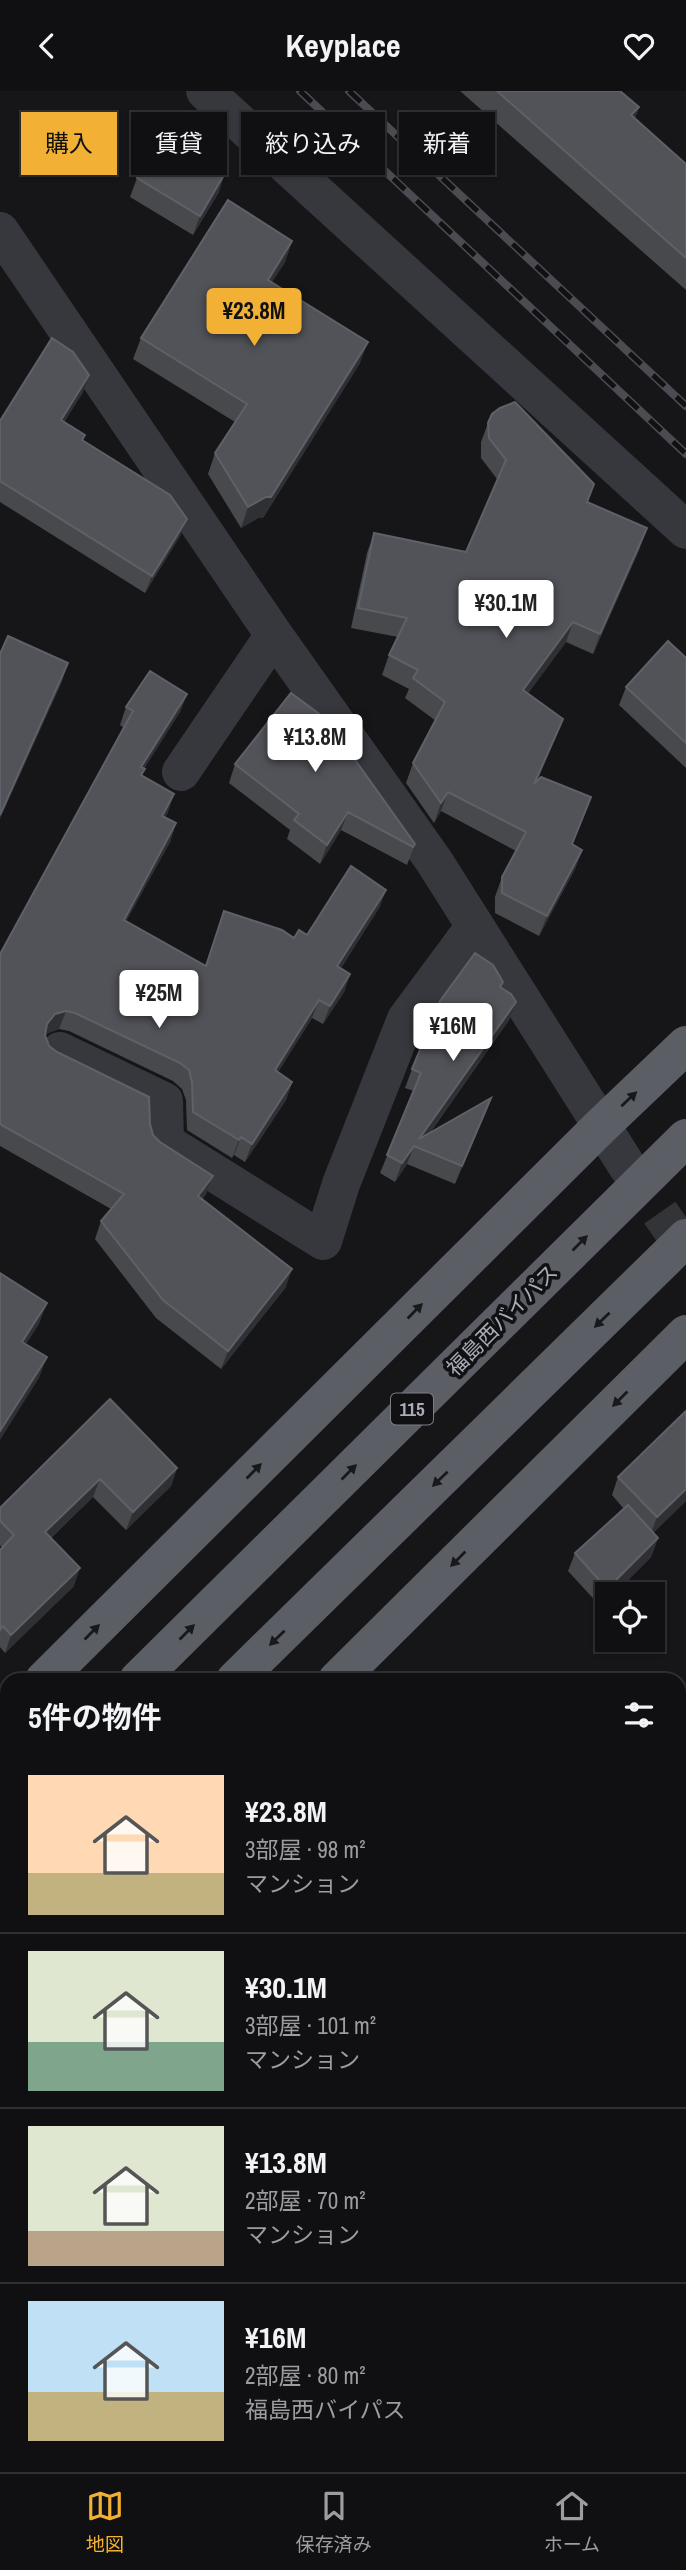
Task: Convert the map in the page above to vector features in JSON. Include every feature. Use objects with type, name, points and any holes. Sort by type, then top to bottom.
[{"type":"highway","points":[[51,1673],[601,1126],[686,1045]]},
{"type":"highway","name":"福島西バイパス","points":[[145,1673],[686,1138]]},
{"type":"highway","points":[[242,1673],[686,1238]]},
{"type":"highway","points":[[344,1673],[686,1334]]},
{"type":"street","points":[[205,91],[686,530]]},
{"type":"street","points":[[6,256],[434,861],[627,1166]]},
{"type":"street","points":[[181,772],[274,635]]},
{"type":"street","points":[[60,1051],[164,1101],[165,1142],[323,1241],[341,1184],[406,1019],[475,926]]},
{"type":"building","points":[[497,91],[620,91],[639,107],[631,115],[686,164],[686,258]]},
{"type":"building","points":[[139,175],[224,175],[200,216],[137,178]]},
{"type":"building","points":[[228,200],[292,241],[268,280],[368,342],[271,497],[248,507],[215,453],[247,404],[141,338]]},
{"type":"building","points":[[52,338],[73,352],[89,375],[61,420],[85,435],[82,440],[170,495],[187,519],[152,576],[0,481],[0,421]]},
{"type":"building","points":[[515,402],[594,484],[587,502],[647,528],[600,634],[573,622],[523,690],[563,719],[534,784],[541,777],[591,797],[572,844],[582,850],[547,916],[502,893],[502,877],[526,832],[448,792],[441,803],[413,763],[445,702],[413,678],[418,670],[389,655],[407,618],[358,608],[374,533],[466,552],[506,460],[489,438],[488,423],[492,414]]},
{"type":"building","points":[[8,636],[68,663],[0,815],[0,654]]},
{"type":"building","points":[[668,641],[686,658],[686,743],[626,687]]},
{"type":"building","points":[[150,671],[187,694],[141,767],[145,769],[141,775],[174,794],[162,816],[176,823],[124,920],[206,966],[224,911],[282,930],[294,938],[299,930],[307,935],[351,866],[386,890],[337,966],[350,974],[330,1006],[319,1000],[275,1070],[292,1082],[252,1144],[241,1137],[239,1140],[193,1112],[189,1070],[180,1063],[75,1013],[66,1011],[55,1014],[47,1024],[45,1035],[49,1046],[57,1052],[149,1097],[153,1135],[213,1176],[198,1196],[292,1269],[228,1351],[163,1300],[101,1221],[124,1194],[0,1124],[0,954],[133,711],[126,707]]},
{"type":"building","points":[[291,693],[326,719],[415,844],[413,847],[348,812],[327,845],[294,820],[299,814],[235,764]]},
{"type":"building","points":[[475,953],[493,965],[503,982],[500,987],[511,994],[516,1002],[419,1139],[491,1098],[462,1166],[414,1146],[402,1163],[387,1155],[421,1073],[412,1069],[440,1001]]},
{"type":"building","points":[[0,1273],[47,1303],[22,1342],[47,1357],[0,1431]]},
{"type":"building","points":[[110,1399],[177,1468],[133,1512],[100,1479],[45,1532],[80,1568],[11,1635],[3,1626],[0,1630],[0,1550],[14,1535],[0,1521],[0,1508]]},
{"type":"building","points":[[686,1411],[686,1489],[657,1517],[618,1477]]},
{"type":"building","points":[[628,1505],[658,1538],[614,1582],[601,1582],[575,1553]]},
{"type":"tunnel","points":[[627,1166],[686,1250]]},
{"type":"railway","points":[[300,91],[686,454]]},
{"type":"railway","points":[[349,91],[686,406]]}]
